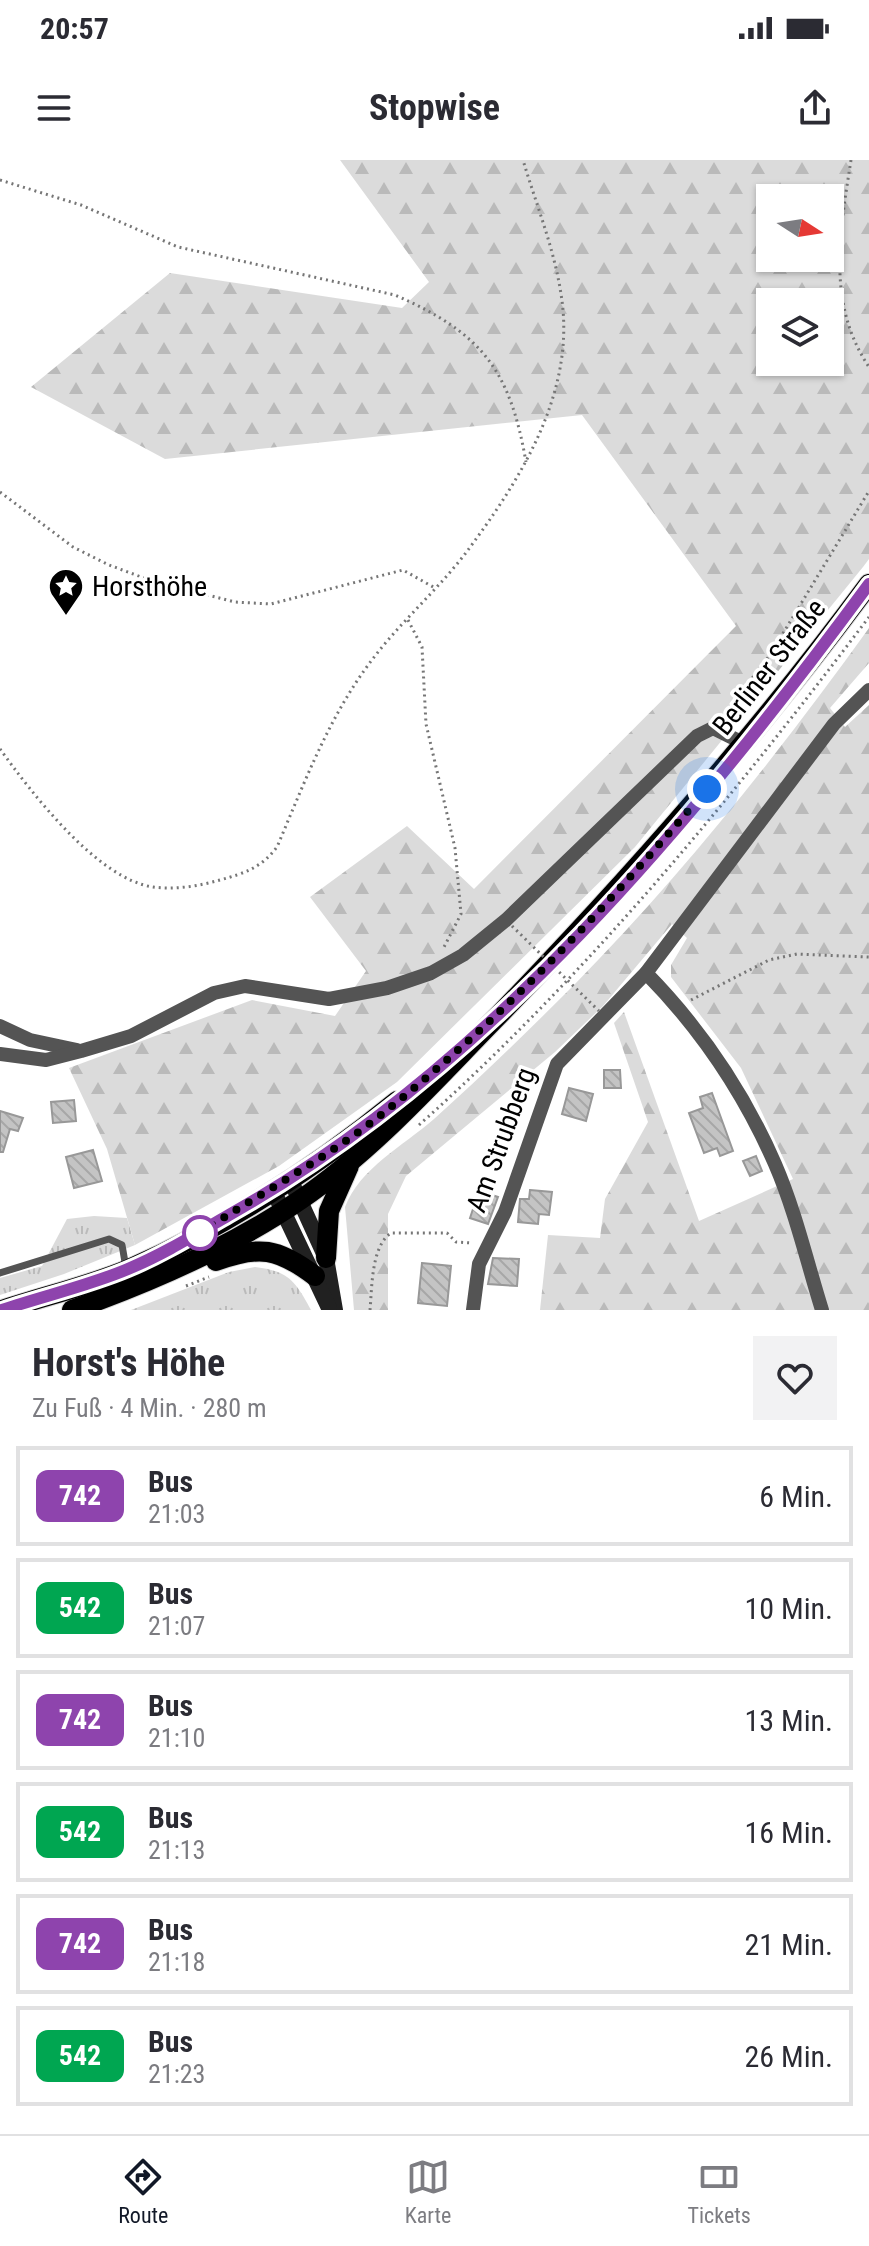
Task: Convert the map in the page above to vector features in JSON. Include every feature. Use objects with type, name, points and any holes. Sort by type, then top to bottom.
[{"type":"main road","name":"Berliner Straße","points":[[483,1030],[649,857],[745,744],[869,584]]},
{"type":"main road","points":[[72,1310],[133,1278],[293,1205],[358,1153],[439,1079],[483,1030]]},
{"type":"main road","points":[[133,1278],[183,1243],[282,1184],[368,1124],[483,1030]]},
{"type":"main road","points":[[332,1310],[326,1258],[329,1211],[343,1175],[358,1153]]},
{"type":"main road","points":[[282,1184],[326,1258]]},
{"type":"main road","points":[[293,1205],[315,1276],[332,1310]]},
{"type":"main road","points":[[2,1310],[240,1252],[263,1250],[289,1257],[315,1276]]},
{"type":"street","name":"Am Strubberg","points":[[473,1310],[479,1264],[505,1212],[557,1064],[646,973],[834,724],[869,690]]},
{"type":"street","points":[[0,1054],[46,1060],[81,1051],[131,1036],[214,993],[261,986],[329,999],[387,988],[431,973],[463,955],[506,920],[697,736],[713,728],[745,744]]},
{"type":"street","points":[[646,973],[678,1006],[722,1065],[776,1165],[822,1310]]},
{"type":"street","points":[[0,1026],[30,1040],[81,1051]]},
{"type":"lane","points":[[0,1273],[109,1239],[122,1245],[133,1278]]},
{"type":"path","points":[[0,749],[71,836],[120,874],[151,887],[188,887],[254,870],[277,847],[345,699],[368,665],[465,553],[526,462],[553,401],[563,346],[562,296],[523,160]]},
{"type":"path","points":[[851,160],[839,245],[839,280],[844,317],[869,367]]},
{"type":"path","points":[[0,180],[81,205],[178,247],[395,295],[426,308],[459,331],[500,372],[511,394],[526,462]]},
{"type":"path","points":[[713,728],[770,655],[869,491]]},
{"type":"path","points":[[0,492],[73,547],[109,565],[152,581],[235,602],[271,604],[403,570],[435,588]]},
{"type":"path","points":[[408,620],[422,647],[426,724],[455,848],[461,914],[431,973]]},
{"type":"path","points":[[512,926],[599,1011]]},
{"type":"path","points":[[678,1006],[769,960],[797,954],[869,957]]},
{"type":"path","points":[[370,1310],[378,1254],[384,1238],[391,1233],[447,1233],[456,1242],[488,1244]]},
{"type":"path","points":[[182,1287],[217,1273]]},
{"type":"green space","points":[[340,160],[869,160],[869,559],[635,847],[397,1082],[279,1166],[135,1245],[107,1149],[69,1068],[252,1000],[335,1016],[366,971],[310,897],[407,826],[474,889],[736,626],[582,415],[165,459],[31,387],[170,273],[402,308],[429,282]]},
{"type":"green space","points":[[869,628],[869,663],[830,708],[845,727],[869,705],[869,1310],[540,1310],[548,1235],[600,1238],[605,1199],[648,1122],[614,1023],[624,1012],[699,1221],[793,1179],[741,1068],[671,977],[671,965],[687,938],[672,924],[603,1006],[555,1052],[406,1176],[388,1214],[388,1310],[354,1310],[345,1207],[361,1181],[470,1086],[558,1001],[654,900],[801,721]]},
{"type":"green space","points":[[94,1216],[127,1218],[135,1245],[64,1274],[0,1295],[0,1278],[42,1266],[67,1219]]},
{"type":"green space","points":[[255,1267],[276,1271],[290,1279],[311,1310],[131,1310],[229,1272]]},
{"type":"building","points":[[604,1070],[620,1070],[621,1088],[604,1088]]},
{"type":"building","points":[[569,1088],[593,1094],[586,1121],[562,1114]]},
{"type":"building","points":[[712,1093],[733,1151],[720,1156],[717,1148],[704,1153],[689,1113],[703,1108],[700,1097]]},
{"type":"building","points":[[74,1100],[76,1121],[53,1123],[51,1102]]},
{"type":"building","points":[[0,1111],[23,1118],[18,1131],[10,1129],[3,1152],[0,1152]]},
{"type":"building","points":[[93,1150],[102,1181],[74,1188],[66,1157]]},
{"type":"building","points":[[756,1156],[762,1171],[750,1176],[743,1161]]},
{"type":"building","points":[[530,1190],[552,1192],[549,1215],[539,1214],[538,1224],[518,1222],[520,1199],[529,1199]]},
{"type":"building","points":[[479,1191],[498,1197],[488,1224],[470,1218]]},
{"type":"building","points":[[493,1258],[519,1259],[517,1286],[488,1284]]},
{"type":"building","points":[[422,1263],[451,1266],[447,1306],[418,1303]]},
{"type":"bus line","name":"742","points":[[2,1310],[127,1270],[183,1243],[254,1202],[368,1124],[483,1030],[649,857],[772,711],[869,584]]},
{"type":"place","name":"Horsthöhe","points":[[66,617]]},
{"type":"route","points":[[200,1233],[330,1152],[483,1030],[649,857],[707,789]]}]
